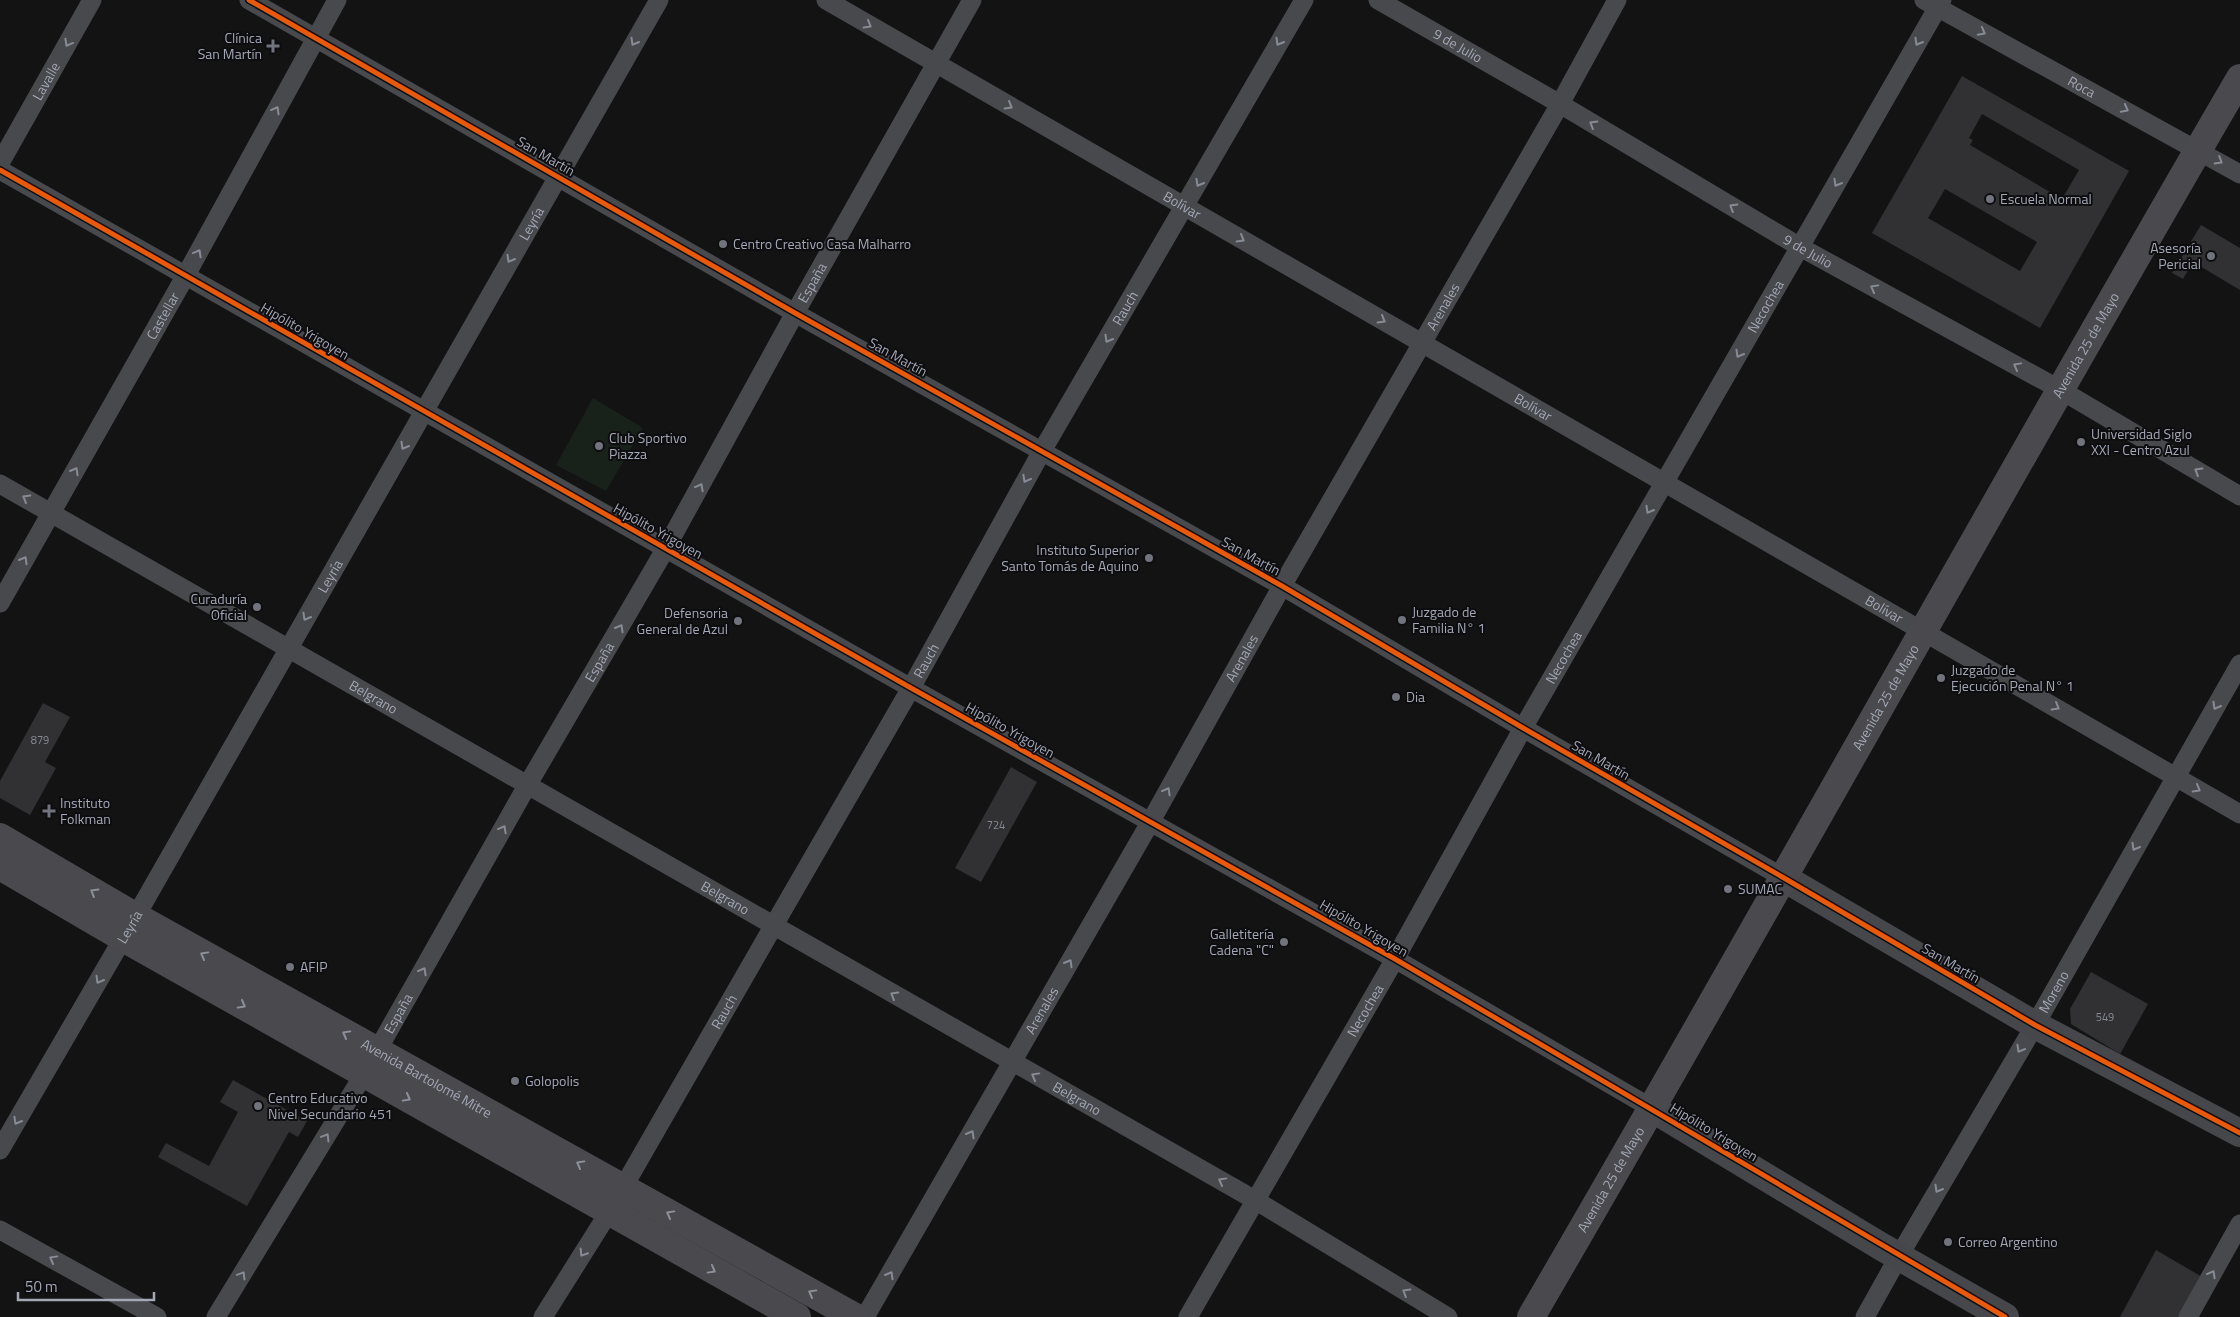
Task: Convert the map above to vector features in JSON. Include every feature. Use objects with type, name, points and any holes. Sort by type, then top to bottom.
[{"type":"main road","name":"Avenida 25 de Mayo","points":[[1531,1317],[1653,1109],[2059,389],[2240,78]]},
{"type":"main road","name":"Avenida Bartolomé Mitre","points":[[0,837],[130,927]]},
{"type":"main road","name":"Avenida Bartolomé Mitre","points":[[0,866],[130,927],[371,1063],[608,1212],[797,1317]]},
{"type":"main road","name":"Avenida Bartolomé Mitre","points":[[371,1063],[623,1188],[855,1317]]},
{"type":"street","name":"Lavalle","points":[[0,163],[92,0]]},
{"type":"street","name":"San Martín","points":[[249,0],[796,313],[1282,586],[2035,1025],[2240,1133]]},
{"type":"street","name":"Castellar","points":[[0,603],[186,275],[337,0]]},
{"type":"street","name":"Leyría","points":[[0,1150],[130,927],[659,0]]},
{"type":"street","name":"Bolívar","points":[[826,0],[2240,814]]},
{"type":"street","name":"España","points":[[216,1317],[371,1063],[528,784],[666,548],[972,0]]},
{"type":"street","name":"Rauch","points":[[543,1317],[623,1188],[911,688],[1042,451],[1304,0]]},
{"type":"street","name":"9 de Julio","points":[[1378,0],[1560,104],[1800,248],[2059,389],[2240,496]]},
{"type":"street","name":"Arenales","points":[[866,1317],[1151,821],[1282,586],[1560,104],[1617,0]]},
{"type":"street","name":"Roca","points":[[1935,3],[2240,174]]},
{"type":"street","name":"Necochea","points":[[1188,1317],[1395,959],[1523,728],[1800,248],[1935,3]]},
{"type":"street","name":"Hipólito Yrigoyen","points":[[0,170],[423,412],[1395,959],[2005,1317]]},
{"type":"street","name":"Belgrano","points":[[0,484],[289,647],[1255,1200],[1448,1317]]},
{"type":"street","name":"Moreno","points":[[1865,1317],[2035,1025],[2240,664]]},
{"type":"street","points":[[2188,1317],[2240,1224]]},
{"type":"street","points":[[0,1230],[156,1317]]},
{"type":"shaded area","name":"Club Sportivo Piazza","points":[[593,398],[643,428],[606,491],[556,465]]},
{"type":"building","points":[[1962,76],[2129,171],[2040,328],[1872,233]],"holes":[[[1982,114],[2079,170],[2062,199],[1970,145],[1973,140],[1969,138]],[[1945,189],[2037,242],[2020,271],[1928,218]]]},
{"type":"building","name":"Asesoría Pericial","points":[[2201,225],[2240,248],[2240,290],[2193,262],[2183,279],[2172,273]]},
{"type":"building","points":[[43,703],[70,717],[45,762],[56,768],[30,815],[0,798],[0,781]]},
{"type":"building","points":[[1011,767],[1037,782],[981,882],[955,868]]},
{"type":"building","points":[[2091,972],[2148,1004],[2120,1054],[2071,1024],[2070,1009]]},
{"type":"building","points":[[233,1080],[307,1121],[298,1137],[289,1132],[247,1206],[158,1157],[166,1143],[209,1166],[238,1112],[220,1102]]},
{"type":"building","points":[[2156,1250],[2204,1278],[2182,1317],[2120,1317]]},
{"type":"cycle path","points":[[249,0],[795,313],[1282,586],[2035,1025],[2240,1133]]},
{"type":"cycle path","points":[[0,170],[911,688],[1395,959],[2005,1317]]},
{"type":"place","name":"Clínica San Martín","points":[[273,46]]},
{"type":"place","name":"Escuela Normal","points":[[1990,199]]},
{"type":"place","name":"Centro Creativo Casa Malharro","points":[[723,244]]},
{"type":"place","name":"Asesoría Pericial","points":[[2211,256]]},
{"type":"place","name":"Universidad Siglo XXI - Centro Azul","points":[[2081,442]]},
{"type":"place","name":"Club Sportivo Piazza","points":[[599,446]]},
{"type":"place","name":"Instituto Superior Santo Tomás de Aquino","points":[[1149,558]]},
{"type":"place","name":"Curaduría Oficial","points":[[257,607]]},
{"type":"place","name":"Juzgado de Familia N° 1","points":[[1402,620]]},
{"type":"place","name":"Defensoria General de Azul","points":[[738,621]]},
{"type":"place","name":"Juzgado de Ejecución Penal N° 1","points":[[1941,678]]},
{"type":"place","name":"Dia","points":[[1396,697]]},
{"type":"place","name":"Instituto Folkman","points":[[49,811]]},
{"type":"place","name":"SUMAC","points":[[1728,889]]},
{"type":"place","name":"Galletitería Cadena \"C\"","points":[[1284,942]]},
{"type":"place","name":"AFIP","points":[[290,967]]},
{"type":"place","name":"Golopolis","points":[[515,1081]]},
{"type":"place","name":"Centro Educativo Nivel Secundario 451","points":[[258,1106]]},
{"type":"place","name":"Correo Argentino","points":[[1948,1242]]}]
